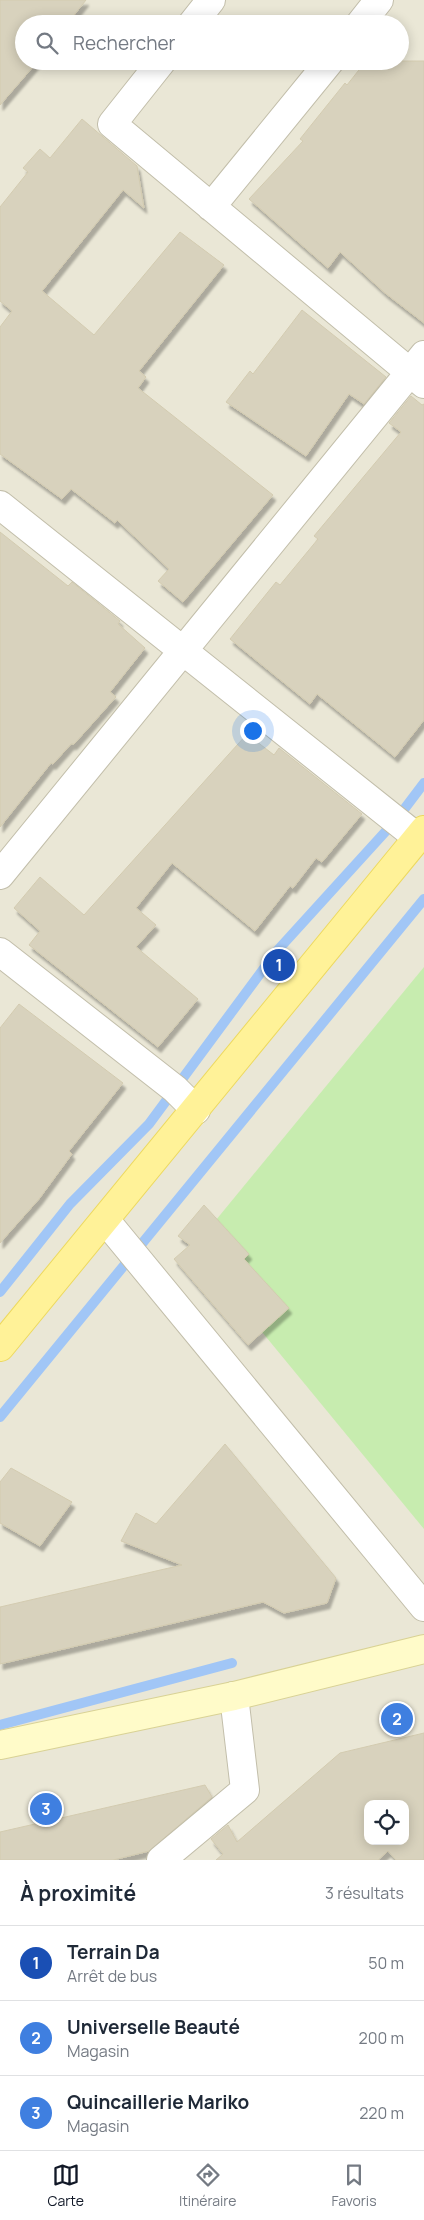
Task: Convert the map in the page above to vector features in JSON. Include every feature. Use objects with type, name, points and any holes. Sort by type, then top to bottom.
[{"type":"main road","points":[[0,1347],[106,1221],[421,834]]},
{"type":"main road","points":[[0,1745],[234,1696],[424,1649]]},
{"type":"street","points":[[199,15],[211,0]]},
{"type":"street","points":[[367,15],[379,0]]},
{"type":"street","points":[[0,875],[183,651],[419,371],[212,207],[112,124],[155,70]]},
{"type":"street","points":[[212,207],[323,70]]},
{"type":"street","points":[[0,505],[183,651],[421,834]]},
{"type":"street","points":[[0,952],[175,1089],[196,1110]]},
{"type":"street","points":[[106,1221],[424,1607]]},
{"type":"street","points":[[161,1860],[245,1790],[234,1696]]},
{"type":"shaded area","points":[[0,0],[424,0],[424,1860],[0,1860]]},
{"type":"green space","points":[[424,967],[424,1529],[193,1248]]},
{"type":"building","points":[[0,0],[86,0],[74,15],[15,15],[15,70],[30,70],[0,105]]},
{"type":"building","points":[[409,61],[424,61],[424,323],[385,293],[340,252],[328,268],[249,199],[303,141],[300,139],[345,83],[347,85],[359,70],[409,70]]},
{"type":"building","points":[[82,119],[137,166],[144,208],[123,190],[42,291],[94,335],[180,232],[224,265],[139,371],[146,377],[138,388],[273,495],[183,602],[158,581],[169,569],[117,520],[115,523],[71,489],[62,499],[0,454],[0,327],[12,311],[0,301],[0,207],[28,172],[23,168],[40,149],[50,158]]},
{"type":"building","points":[[302,310],[386,377],[364,404],[349,394],[306,456],[226,402],[250,371],[253,374]]},
{"type":"building","points":[[411,396],[422,405],[424,404],[424,720],[395,757],[317,694],[310,704],[230,639],[276,582],[280,585],[318,539],[314,536],[401,432],[389,423]]},
{"type":"building","points":[[0,532],[68,586],[72,582],[120,621],[118,624],[145,648],[110,692],[116,697],[74,744],[71,744],[53,764],[51,763],[0,827]]},
{"type":"building","points":[[247,734],[274,755],[279,748],[362,814],[322,862],[316,858],[293,888],[290,886],[255,931],[172,863],[136,908],[156,925],[136,947],[198,999],[158,1047],[29,945],[40,931],[14,908],[40,877],[84,915]]},
{"type":"building","points":[[19,1004],[123,1083],[69,1151],[72,1154],[39,1199],[0,1243],[0,1028]]},
{"type":"building","points":[[204,1205],[249,1254],[244,1259],[289,1308],[248,1345],[174,1259],[190,1245],[178,1236]]},
{"type":"building","points":[[225,1444],[336,1578],[327,1603],[284,1613],[263,1602],[0,1664],[0,1607],[182,1565],[121,1541],[136,1513],[156,1524]]},
{"type":"building","points":[[11,1468],[72,1502],[40,1546],[0,1523],[0,1482]]},
{"type":"building","points":[[424,1733],[424,1860],[396,1860],[388,1851],[378,1860],[216,1860],[223,1854],[211,1839],[228,1825],[237,1842],[340,1753]]},
{"type":"building","points":[[205,1785],[212,1797],[149,1851],[113,1860],[0,1860],[0,1832]]},
{"type":"waterway","points":[[0,1292],[70,1204],[149,1124],[276,952],[396,820],[424,783]]},
{"type":"waterway","points":[[0,1417],[424,899]]},
{"type":"waterway","points":[[0,1725],[232,1663]]},
{"type":"place","name":"Terrain Da","points":[[279,965]]},
{"type":"place","name":"Universelle Beauté","points":[[397,1719]]},
{"type":"place","name":"Quincaillerie Mariko","points":[[46,1809]]}]
